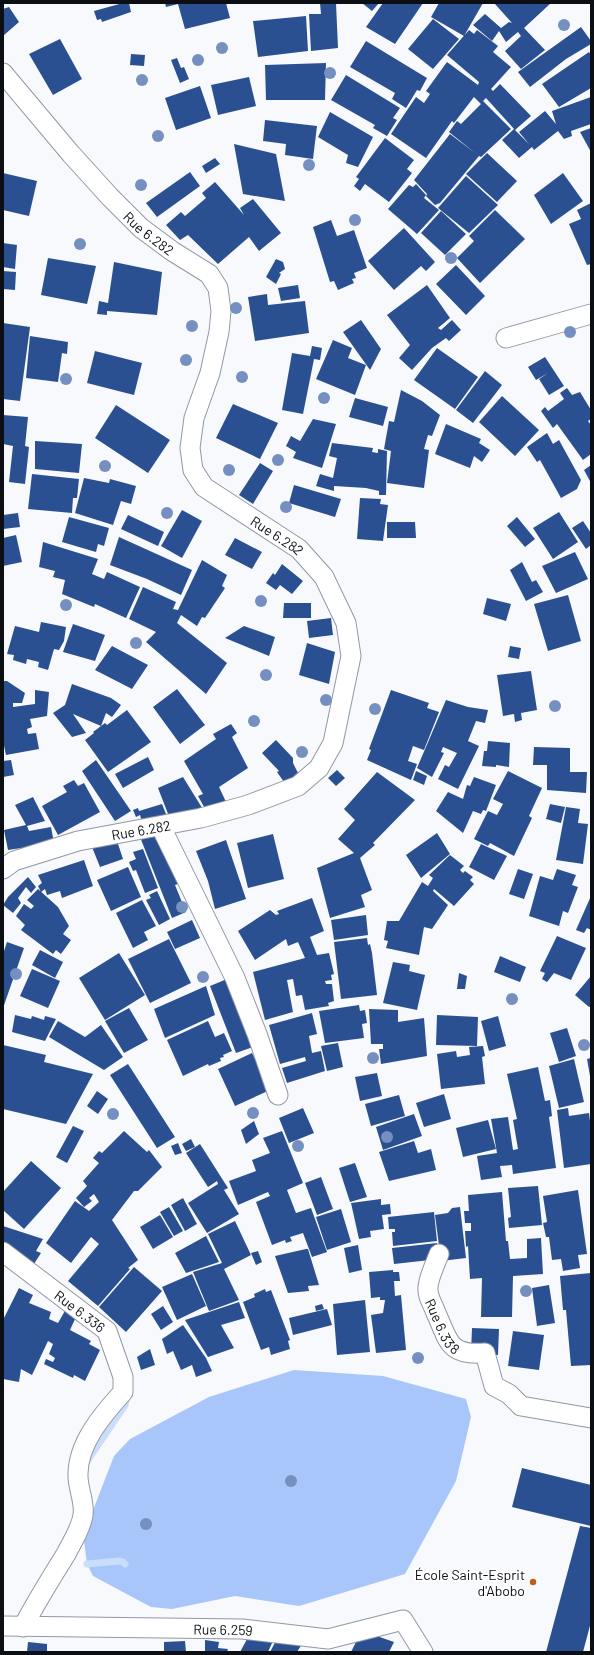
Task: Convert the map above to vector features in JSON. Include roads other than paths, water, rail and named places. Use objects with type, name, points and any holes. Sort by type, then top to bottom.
[{"type":"street","name":"Rue 6.282","points":[[3,73],[110,197],[141,228],[172,251],[209,274],[218,288],[221,311],[219,332],[210,373],[194,418],[190,448],[193,470],[204,487],[299,549],[324,577],[346,623],[352,656],[333,743],[319,768],[298,786],[248,805],[201,818],[161,827],[78,841],[14,860],[3,869]]},
{"type":"street","points":[[506,338],[591,314]]},
{"type":"street","points":[[161,827],[235,978],[257,1034],[278,1095]]},
{"type":"street","name":"Rue 6.336","points":[[3,1252],[107,1331],[123,1377],[123,1392],[106,1410],[86,1443],[80,1460],[78,1476],[83,1514],[76,1536],[23,1627]]},
{"type":"street","name":"Rue 6.338","points":[[439,1254],[428,1288],[431,1304],[436,1312],[442,1330],[448,1341],[458,1350],[470,1354],[485,1353],[494,1386],[510,1394],[521,1406],[591,1418]]},
{"type":"street","name":"Rue 6.259","points":[[3,1626],[242,1629],[328,1639],[403,1620],[423,1652]]},
{"type":"waterway","points":[[85,1464],[125,1405],[127,1395]]},
{"type":"waterway","points":[[87,1564],[120,1561],[125,1564]]},
{"type":"place","name":"École Saint-Esprit d'Abobo","points":[[533,1582]]}]
